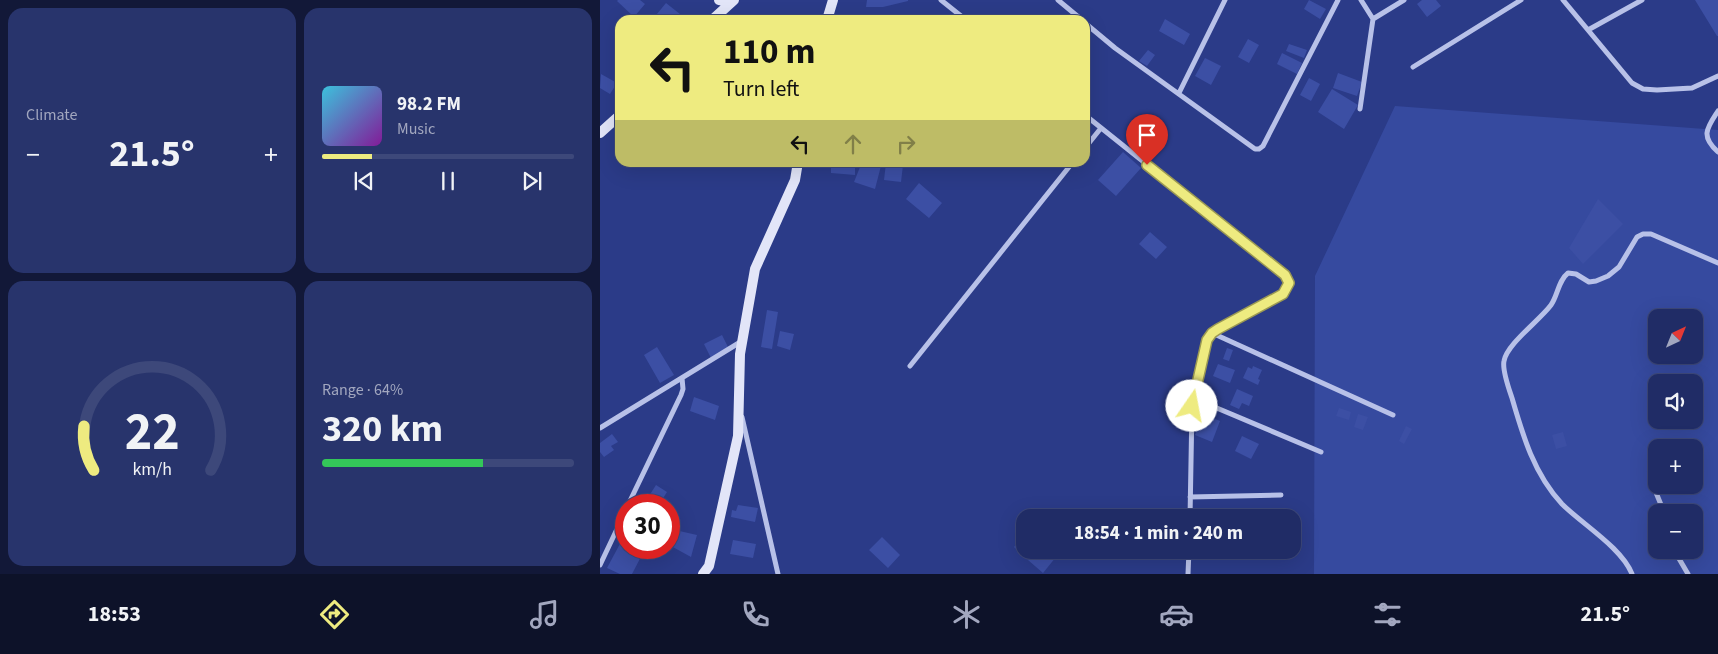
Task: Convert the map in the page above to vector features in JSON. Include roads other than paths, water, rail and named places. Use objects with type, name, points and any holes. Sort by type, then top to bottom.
[{"type":"main road","points":[[719,0],[733,1]]},
{"type":"main road","points":[[828,15],[833,0]]},
{"type":"main road","points":[[718,15],[733,1]]},
{"type":"main road","points":[[600,133],[615,120]]},
{"type":"main road","points":[[703,574],[709,566],[738,436],[740,354],[755,269],[796,180],[797,167]]},
{"type":"street","points":[[941,0],[960,15]]},
{"type":"street","points":[[1058,0],[1076,15]]},
{"type":"street","points":[[1179,93],[1225,0]]},
{"type":"street","points":[[1090,27],[1115,48],[1255,150],[1263,146],[1338,0]]},
{"type":"street","points":[[1360,109],[1373,19],[1361,0]]},
{"type":"street","points":[[1373,19],[1404,0]]},
{"type":"street","points":[[1413,67],[1521,0]]},
{"type":"street","points":[[1563,0],[1632,83],[1643,90],[1692,88],[1718,76]]},
{"type":"street","points":[[1588,30],[1642,0]]},
{"type":"street","points":[[1718,110],[1707,127],[1707,137],[1712,147],[1718,152]]},
{"type":"street","points":[[1090,119],[1287,278],[1289,283],[1283,294],[1212,333],[1207,340],[1193,398],[1190,423],[1190,509]]},
{"type":"street","points":[[1090,142],[1101,128]]},
{"type":"street","points":[[910,366],[1069,167]]},
{"type":"street","points":[[1632,574],[1617,552],[1564,505],[1538,471],[1525,442],[1507,382],[1504,360],[1514,344],[1551,305],[1562,278],[1568,272],[1576,274],[1589,282],[1608,276],[1619,267],[1636,238],[1643,234],[1651,234],[1718,263]]},
{"type":"street","points":[[1212,333],[1393,415]]},
{"type":"street","points":[[600,428],[742,341]]},
{"type":"street","points":[[633,494],[681,395],[683,388],[682,378]]},
{"type":"street","points":[[1193,398],[1321,452]]},
{"type":"street","points":[[739,404],[778,574]]},
{"type":"street","points":[[1190,497],[1281,495]]},
{"type":"street","points":[[600,565],[615,533]]},
{"type":"street","points":[[1188,574],[1189,559]]},
{"type":"street","points":[[1679,559],[1688,574]]}]
